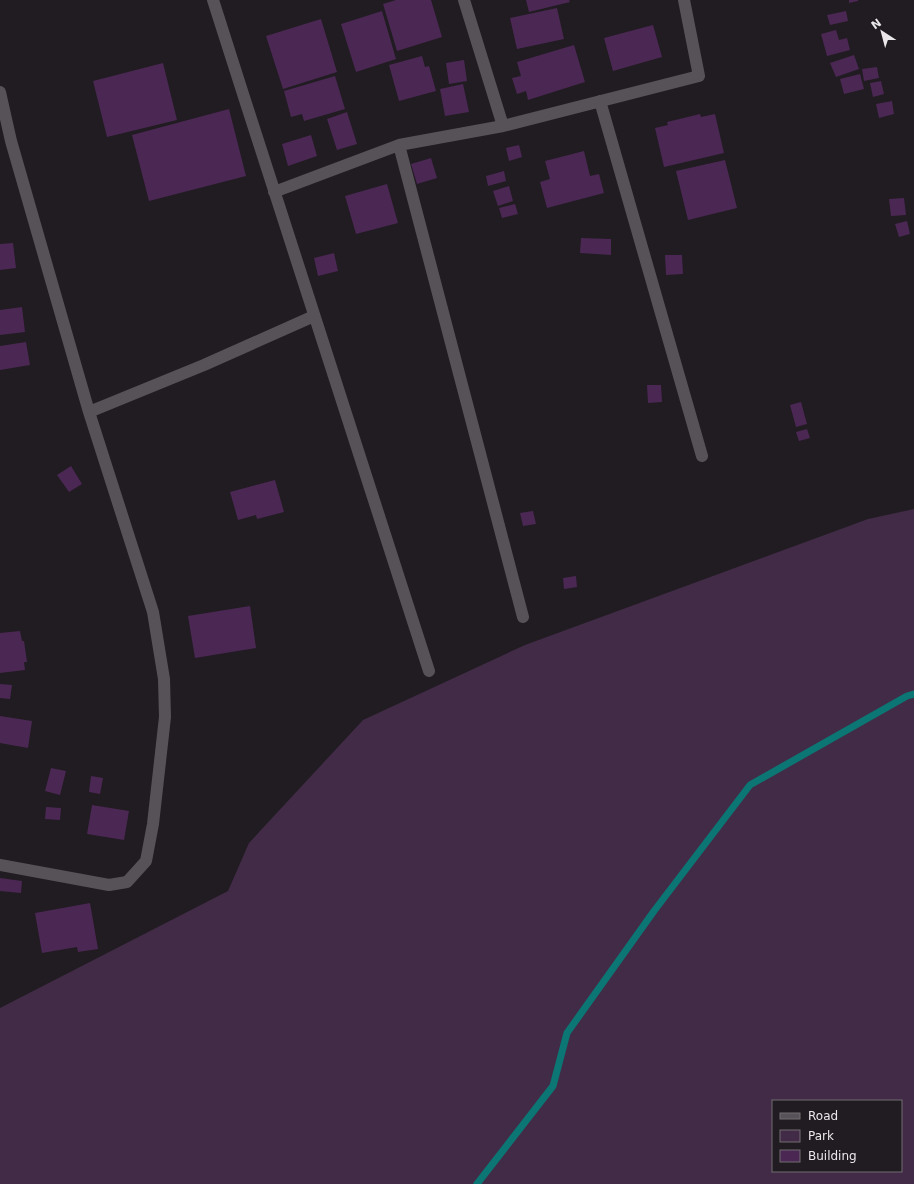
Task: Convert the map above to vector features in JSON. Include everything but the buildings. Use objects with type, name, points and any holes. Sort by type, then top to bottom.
[{"type":"street","points":[[213,0],[430,671]]},
{"type":"street","points":[[464,0],[503,126]]},
{"type":"street","points":[[274,192],[399,145],[503,126],[699,76],[684,0]]},
{"type":"street","points":[[0,92],[11,140],[89,412],[153,612],[164,679],[165,717],[153,824],[146,861],[127,882],[109,885],[0,865]]},
{"type":"street","points":[[600,101],[702,456]]},
{"type":"street","points":[[399,145],[523,617]]},
{"type":"street","points":[[89,412],[204,365],[314,316]]},
{"type":"green space","points":[[914,509],[914,1184],[0,1184],[0,1008],[228,891],[249,843],[363,720],[525,645],[868,519]]},
{"type":"waterway","points":[[477,1184],[553,1086],[567,1033],[654,911],[750,785],[907,696],[914,694]]}]
